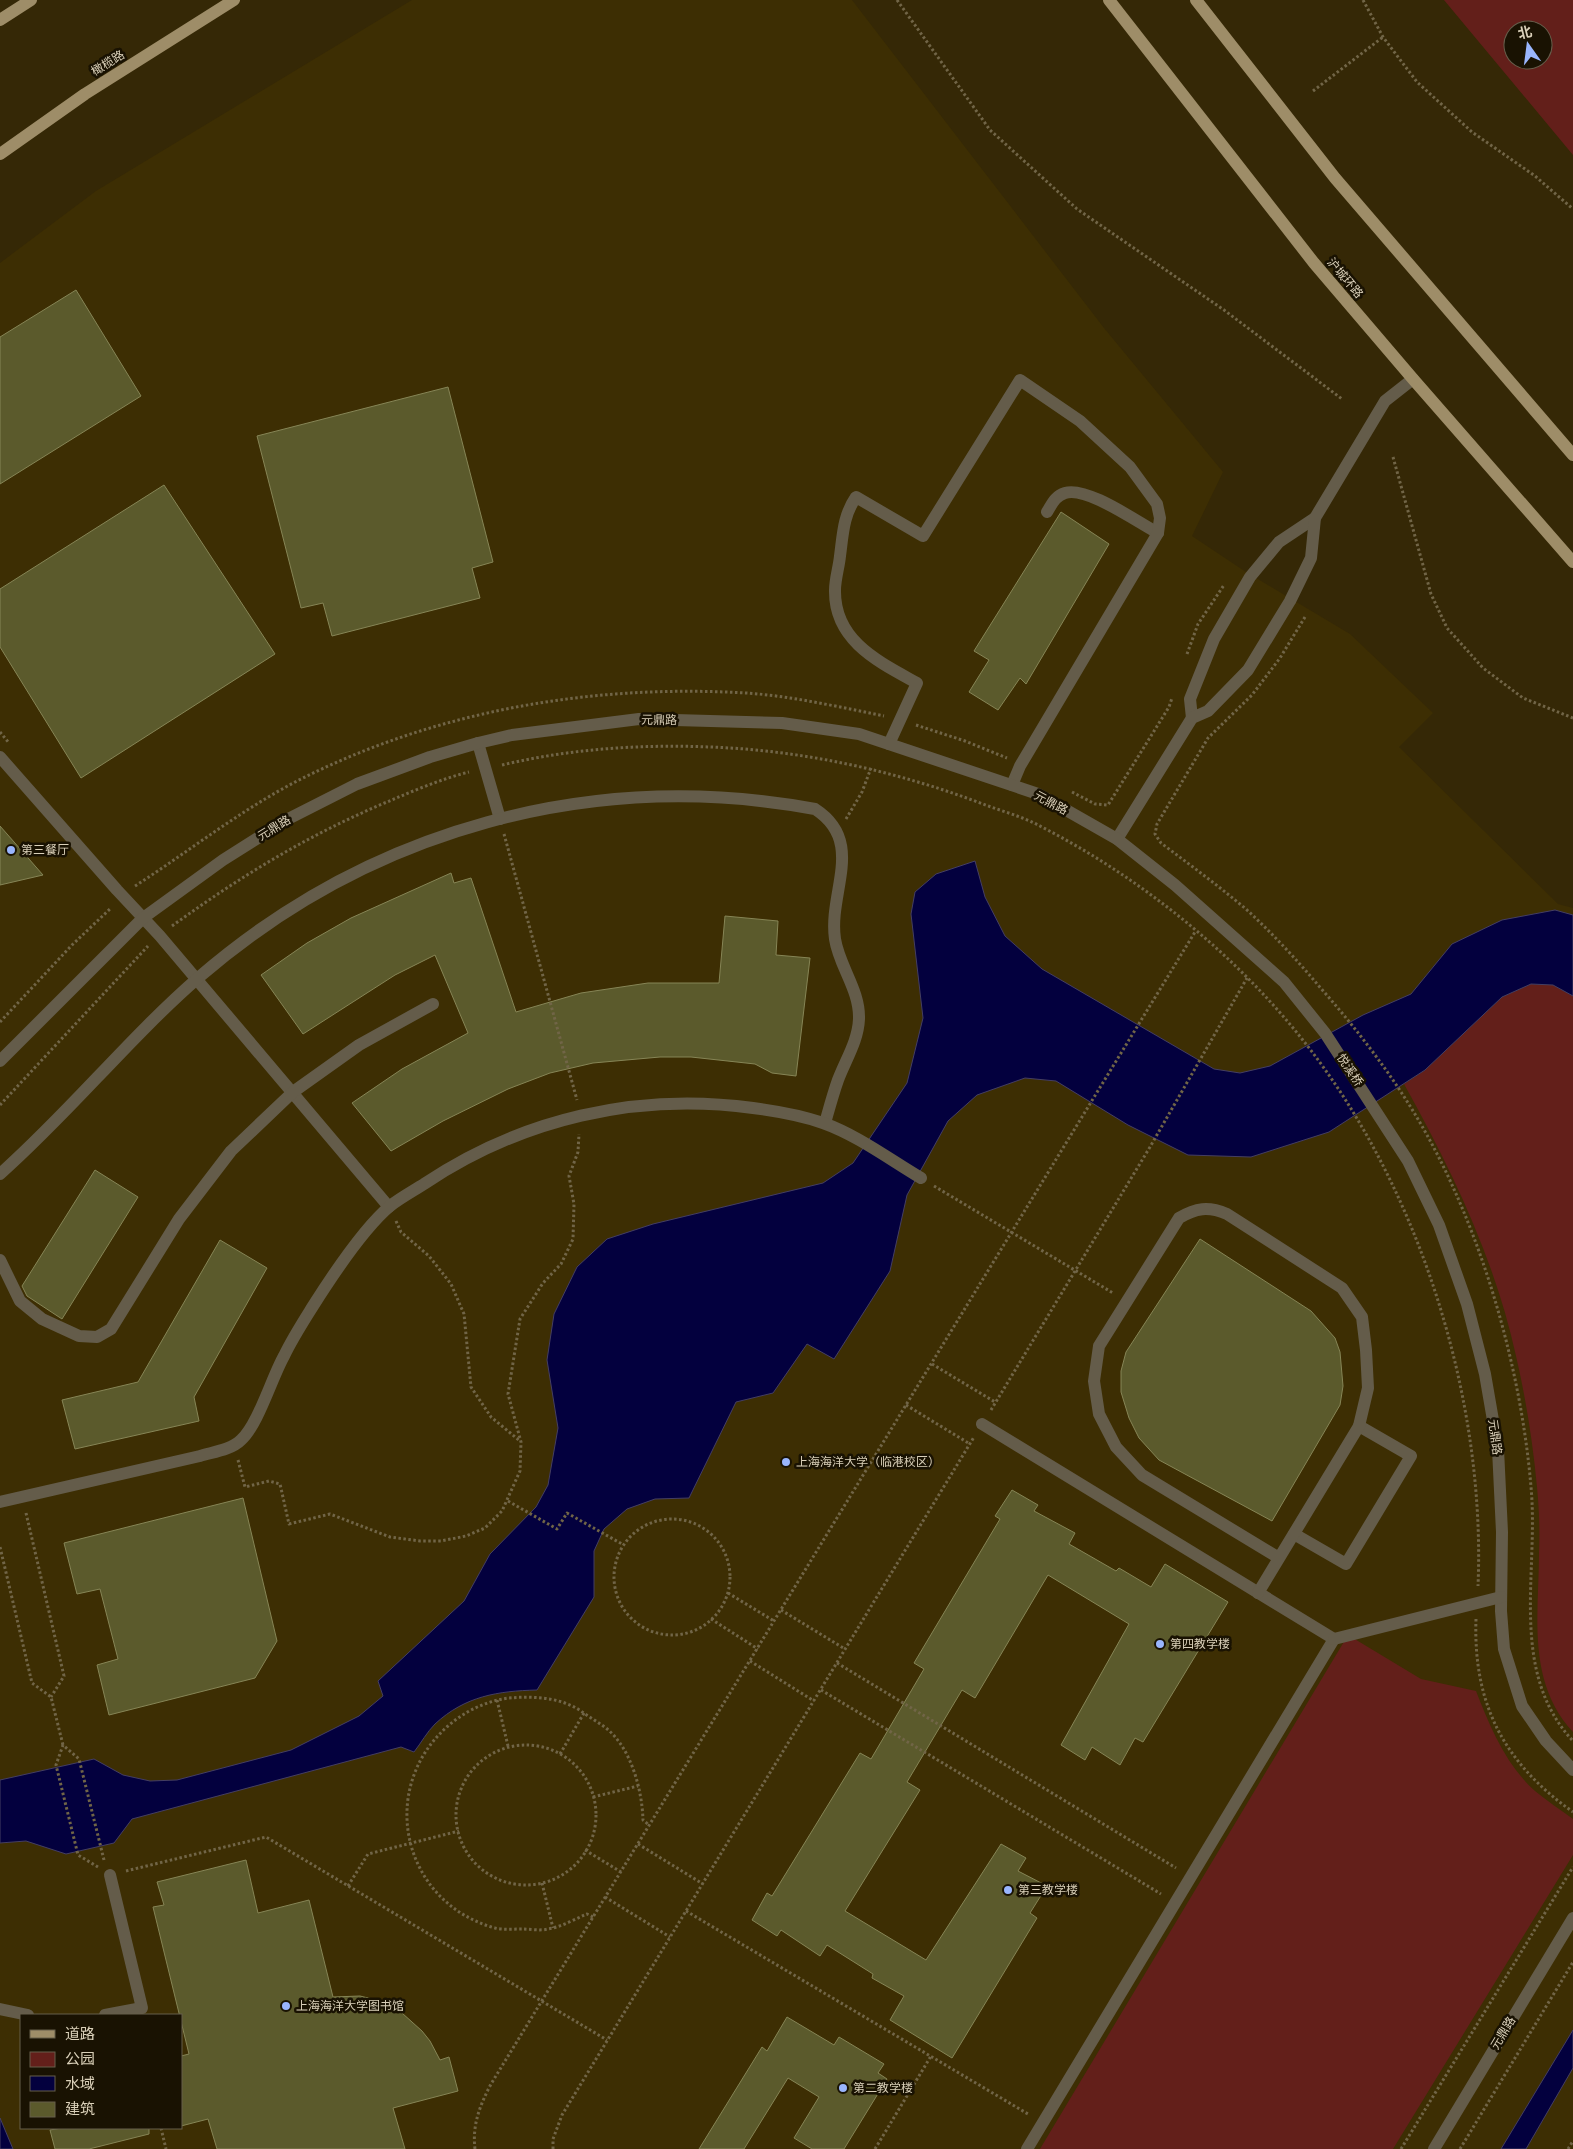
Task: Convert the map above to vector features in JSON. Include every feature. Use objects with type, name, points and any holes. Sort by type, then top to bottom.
[{"type":"main road","points":[[0,20],[31,0]]},
{"type":"main road","name":"橄榄路","points":[[0,154],[84,94],[234,0]]},
{"type":"main road","name":"沪城环路","points":[[1109,0],[1314,263],[1412,379],[1573,562]]},
{"type":"main road","points":[[1196,0],[1335,178],[1573,455]]},
{"type":"street","points":[[1116,839],[1192,718],[1208,711],[1248,670],[1290,601],[1311,558],[1315,518],[1385,401],[1412,379]]},
{"type":"street","points":[[889,744],[917,683],[872,658],[850,638],[839,616],[835,591],[847,510],[856,497],[923,536],[1020,380],[1080,421],[1130,467],[1157,504],[1160,518],[1158,533],[1020,766],[1012,785]]},
{"type":"street","points":[[1047,512],[1056,497],[1067,492],[1086,493],[1158,533]]},
{"type":"street","points":[[1192,718],[1190,699],[1210,648],[1250,577],[1279,542],[1315,518]]},
{"type":"street","name":"元鼎路","points":[[0,1061],[143,918],[222,860],[288,819],[357,784],[430,757],[478,743],[512,735],[639,719],[782,723],[859,734],[1038,794],[1116,839],[1176,885],[1284,982],[1325,1033]]},
{"type":"street","points":[[478,743],[500,819]]},
{"type":"street","points":[[0,757],[123,897],[160,936],[389,1207]]},
{"type":"street","points":[[0,1174],[28,1148],[156,1017],[197,979],[233,948],[303,899],[359,869],[423,842],[500,819],[583,802],[654,796],[714,796],[815,809],[827,817],[838,831],[843,854],[834,921],[835,941],[853,988],[859,1017],[856,1040],[838,1080],[824,1123]]},
{"type":"street","points":[[0,1260],[20,1302],[42,1320],[79,1336],[97,1337],[111,1329],[179,1219],[231,1152],[293,1092],[359,1045],[433,1004]]},
{"type":"street","name":"悦溪桥","points":[[1325,1033],[1375,1107]]},
{"type":"street","points":[[0,1502],[200,1456],[241,1440],[251,1426],[284,1356],[313,1305],[362,1238],[389,1207],[442,1172],[497,1142],[563,1118],[618,1107],[674,1104],[726,1104],[789,1113],[824,1123],[859,1140],[920,1178]]},
{"type":"street","name":"元鼎路","points":[[1375,1107],[1408,1161],[1439,1225],[1467,1304],[1486,1374],[1498,1449],[1502,1532],[1501,1597],[1504,1649],[1522,1706],[1546,1741],[1573,1770]]},
{"type":"street","points":[[1258,1593],[1359,1426],[1368,1388],[1362,1317],[1342,1288],[1227,1214],[1213,1208],[1193,1210],[1179,1218],[1099,1346],[1094,1381],[1099,1414],[1116,1447],[1142,1475],[1279,1558]]},
{"type":"street","points":[[982,1424],[1334,1639]]},
{"type":"street","points":[[1294,1534],[1346,1564],[1412,1456],[1359,1426]]},
{"type":"street","points":[[1027,2149],[1334,1639],[1501,1597]]},
{"type":"street","points":[[110,1874],[142,2008],[110,2014]]},
{"type":"street","name":"元鼎路","points":[[1434,2149],[1573,1918]]},
{"type":"street","points":[[0,2009],[23,2014]]},
{"type":"path","points":[[897,0],[990,130],[1077,209],[1224,310],[1342,399]]},
{"type":"path","points":[[1364,0],[1383,37],[1417,82],[1472,132],[1534,176],[1573,209]]},
{"type":"path","points":[[1313,91],[1383,37]]},
{"type":"path","points":[[1393,458],[1431,594],[1446,628],[1482,668],[1523,698],[1573,718]]},
{"type":"path","points":[[1185,661],[1198,624],[1224,584]]},
{"type":"path","points":[[1305,617],[1280,658],[1252,695],[1208,738],[1157,824],[1156,834],[1161,843],[1247,911],[1301,965],[1348,1019],[1402,1092]]},
{"type":"path","points":[[1071,791],[1095,804],[1108,805],[1170,707],[1176,688]]},
{"type":"path","points":[[128,882],[132,888],[224,825],[303,779],[387,742],[471,716],[556,699],[646,691],[747,693],[835,706],[899,720],[965,741],[1020,766]]},
{"type":"path","points":[[0,732],[12,746]]},
{"type":"path","points":[[0,1105],[147,946],[160,936],[278,855],[340,822],[408,793],[465,773],[593,750],[665,745],[788,753],[870,768],[951,792],[1036,824],[1102,862],[1195,932],[1247,978],[1304,1041],[1359,1122],[1400,1203],[1429,1274],[1450,1341],[1465,1406],[1476,1482],[1479,1556],[1478,1588]]},
{"type":"path","points":[[838,831],[862,792],[870,768]]},
{"type":"path","points":[[0,1022],[72,945],[123,897]]},
{"type":"path","points":[[475,2149],[474,2138],[478,2109],[593,1917],[1088,1110],[1195,932]]},
{"type":"path","points":[[553,2149],[553,2140],[562,2115],[1150,1148],[1247,978]]},
{"type":"path","points":[[920,1178],[1127,1301]]},
{"type":"path","points":[[232,1445],[245,1487],[269,1481],[280,1484],[289,1524],[330,1514],[390,1537],[420,1541],[442,1540],[466,1536],[485,1528],[502,1511],[520,1471],[521,1442],[491,1417],[471,1387],[464,1314],[451,1284],[429,1256],[401,1232],[389,1207]]},
{"type":"path","points":[[932,1364],[995,1402]]},
{"type":"path","points":[[906,1405],[970,1444]]},
{"type":"path","points":[[974,1437],[983,1442]]},
{"type":"path","points":[[22,1497],[64,1676],[51,1697]]},
{"type":"path","points":[[508,1501],[557,1529],[567,1513],[622,1545]]},
{"type":"path","points":[[679,1518],[699,1524],[715,1536],[726,1554],[730,1574],[728,1593],[711,1619],[704,1626],[685,1634],[668,1635],[648,1630],[631,1619],[619,1603],[613,1581],[615,1561],[622,1545],[638,1528],[657,1520],[679,1518]]},
{"type":"path","points":[[0,1547],[32,1683],[51,1697],[63,1745],[56,1765],[78,1855],[110,1874],[266,1837],[608,2040]]},
{"type":"path","points":[[728,1593],[774,1621]]},
{"type":"path","points":[[781,1610],[845,1649]]},
{"type":"path","points":[[1476,1616],[1476,1657],[1479,1682],[1488,1710],[1505,1742],[1529,1776],[1553,1798],[1573,1812]]},
{"type":"path","points":[[711,1619],[758,1648]]},
{"type":"path","points":[[750,1661],[814,1701]]},
{"type":"path","points":[[837,1663],[1179,1870]]},
{"type":"path","points":[[821,1690],[1164,1895]]},
{"type":"path","points":[[593,1917],[587,1914],[548,1930],[496,1929],[458,1912],[428,1884],[414,1858],[406,1817],[412,1777],[432,1740],[462,1713],[497,1700],[533,1696],[573,1706],[607,1729],[631,1762],[642,1802],[643,1820],[650,1825]]},
{"type":"path","points":[[497,1700],[508,1746]]},
{"type":"path","points":[[560,1754],[584,1713]]},
{"type":"path","points":[[63,1745],[79,1759],[100,1851]]},
{"type":"path","points":[[535,1745],[560,1754],[578,1767],[591,1787],[596,1811],[594,1835],[576,1863],[564,1873],[542,1883],[522,1885],[498,1879],[478,1866],[463,1846],[456,1820],[458,1796],[469,1774],[486,1757],[508,1746],[535,1745]]},
{"type":"path","points":[[593,1798],[638,1786]]},
{"type":"path","points":[[348,1886],[368,1854],[458,1831]]},
{"type":"path","points":[[638,1844],[703,1884]]},
{"type":"path","points":[[585,1850],[621,1872]]},
{"type":"path","points":[[1401,2149],[1573,1868]]},
{"type":"path","points":[[542,1883],[553,1928]]},
{"type":"path","points":[[605,1898],[670,1937]]},
{"type":"path","points":[[686,1911],[1031,2116]]},
{"type":"path","points":[[1460,2149],[1573,1962]]},
{"type":"path","points":[[874,2149],[931,2056]]},
{"type":"path","points":[[161,2129],[166,2149]]},
{"type":"path","points":[[1568,2149],[1573,2142]]},
{"type":"shaded area","name":"上海海洋大学（临港校区）","points":[[412,0],[852,0],[1104,328],[1223,472],[1192,536],[1246,572],[1350,634],[1433,713],[1399,747],[1558,904],[1573,908],[1573,2149],[0,2149],[0,263],[96,191]]},
{"type":"green space","points":[[1444,0],[1573,0],[1573,155]]},
{"type":"green space","points":[[1531,984],[1553,985],[1573,996],[1573,1732],[1558,1712],[1548,1691],[1538,1646],[1539,1511],[1537,1487],[1526,1405],[1507,1320],[1484,1250],[1470,1216],[1439,1149],[1404,1084],[1425,1070],[1502,997]]},
{"type":"green space","points":[[1348,1635],[1421,1679],[1476,1691],[1500,1745],[1525,1781],[1535,1791],[1573,1819],[1573,1855],[1393,2149],[1040,2149]]},
{"type":"water","points":[[975,861],[985,897],[1005,936],[1042,969],[1214,1069],[1240,1073],[1270,1066],[1363,1015],[1411,994],[1452,944],[1502,920],[1555,910],[1573,915],[1573,996],[1553,985],[1531,984],[1502,997],[1425,1070],[1329,1132],[1251,1157],[1188,1155],[1128,1125],[1056,1081],[1025,1078],[977,1095],[948,1121],[907,1195],[890,1271],[834,1359],[807,1344],[773,1393],[736,1402],[689,1498],[655,1499],[627,1509],[604,1529],[594,1551],[594,1597],[537,1690],[495,1694],[470,1701],[458,1707],[435,1724],[414,1752],[401,1747],[132,1819],[114,1843],[66,1854],[26,1841],[0,1843],[0,1780],[94,1759],[123,1775],[150,1781],[177,1780],[291,1750],[359,1716],[383,1696],[378,1681],[464,1601],[490,1554],[536,1507],[548,1485],[558,1428],[547,1360],[554,1314],[577,1267],[607,1239],[653,1224],[823,1183],[853,1163],[907,1083],[923,1018],[911,914],[915,892],[936,874]]},
{"type":"water","points":[[1573,2030],[1573,2068],[1526,2149],[1501,2149]]},
{"type":"water","points":[[0,2118],[13,2149],[0,2149]]},
{"type":"building","points":[[76,290],[141,396],[0,484],[0,337]]},
{"type":"building","points":[[448,387],[493,562],[472,568],[480,598],[332,636],[323,603],[301,608],[257,436]]},
{"type":"building","points":[[164,485],[275,654],[81,778],[0,647],[0,589]]},
{"type":"building","points":[[1061,512],[1109,544],[1026,684],[1020,678],[998,710],[969,692],[989,660],[974,651]]},
{"type":"building","name":"第三餐厅","points":[[0,826],[43,875],[0,885]]},
{"type":"building","points":[[451,873],[454,883],[471,878],[516,1012],[581,993],[648,983],[719,983],[725,916],[778,921],[776,955],[810,958],[796,1076],[772,1073],[755,1064],[691,1057],[660,1057],[593,1063],[550,1073],[508,1089],[443,1121],[391,1151],[352,1103],[402,1069],[468,1033],[435,955],[395,975],[303,1034],[261,975],[307,943],[351,918]]},
{"type":"building","points":[[95,1170],[138,1197],[62,1319],[27,1296],[22,1286]]},
{"type":"building","points":[[1200,1239],[1311,1311],[1335,1338],[1340,1352],[1343,1386],[1340,1405],[1272,1521],[1159,1460],[1139,1438],[1129,1418],[1121,1392],[1121,1371],[1126,1352]]},
{"type":"building","points":[[220,1240],[267,1268],[194,1397],[199,1421],[75,1449],[62,1400],[138,1382]]},
{"type":"building","points":[[1012,1490],[1038,1505],[1034,1511],[1075,1533],[1069,1544],[1116,1571],[1119,1568],[1151,1587],[1165,1564],[1228,1602],[1143,1742],[1135,1738],[1120,1765],[1092,1747],[1085,1760],[1061,1745],[1129,1624],[1048,1575],[975,1698],[962,1690],[907,1782],[920,1790],[845,1911],[926,1960],[1001,1844],[1026,1858],[1018,1871],[1047,1886],[1030,1913],[1037,1918],[952,2058],[890,2020],[904,1996],[872,1978],[873,1974],[827,1945],[820,1956],[781,1930],[777,1936],[752,1920],[767,1893],[772,1896],[860,1753],[871,1759],[924,1669],[914,1663],[1000,1519],[995,1516]]},
{"type":"building","points":[[243,1498],[277,1641],[255,1678],[109,1715],[97,1665],[118,1659],[100,1589],[77,1594],[64,1543]]},
{"type":"building","name":"上海海洋大学图书馆","points":[[246,1860],[258,1913],[309,1900],[333,1997],[360,1996],[392,2004],[422,2031],[430,2041],[440,2060],[449,2057],[458,2091],[393,2108],[405,2149],[217,2149],[208,2119],[182,2126],[182,2056],[189,2054],[182,2025],[182,2014],[179,2014],[153,1907],[164,1905],[157,1882]]},
{"type":"building","name":"第二教学楼","points":[[787,2017],[834,2045],[839,2037],[884,2064],[878,2073],[887,2079],[844,2149],[812,2149],[794,2138],[819,2097],[788,2078],[744,2149],[699,2149],[762,2047],[767,2051]]},
{"type":"building","points":[[149,2129],[149,2134],[89,2149],[55,2149],[50,2130]]},
{"type":"place","name":"第三餐厅","points":[[11,850]]},
{"type":"place","name":"上海海洋大学（临港校区）","points":[[786,1462]]},
{"type":"place","name":"第四教学楼","points":[[1160,1644]]},
{"type":"place","name":"第三教学楼","points":[[1008,1890]]},
{"type":"place","name":"上海海洋大学图书馆","points":[[286,2006]]},
{"type":"place","name":"第二教学楼","points":[[843,2088]]}]
